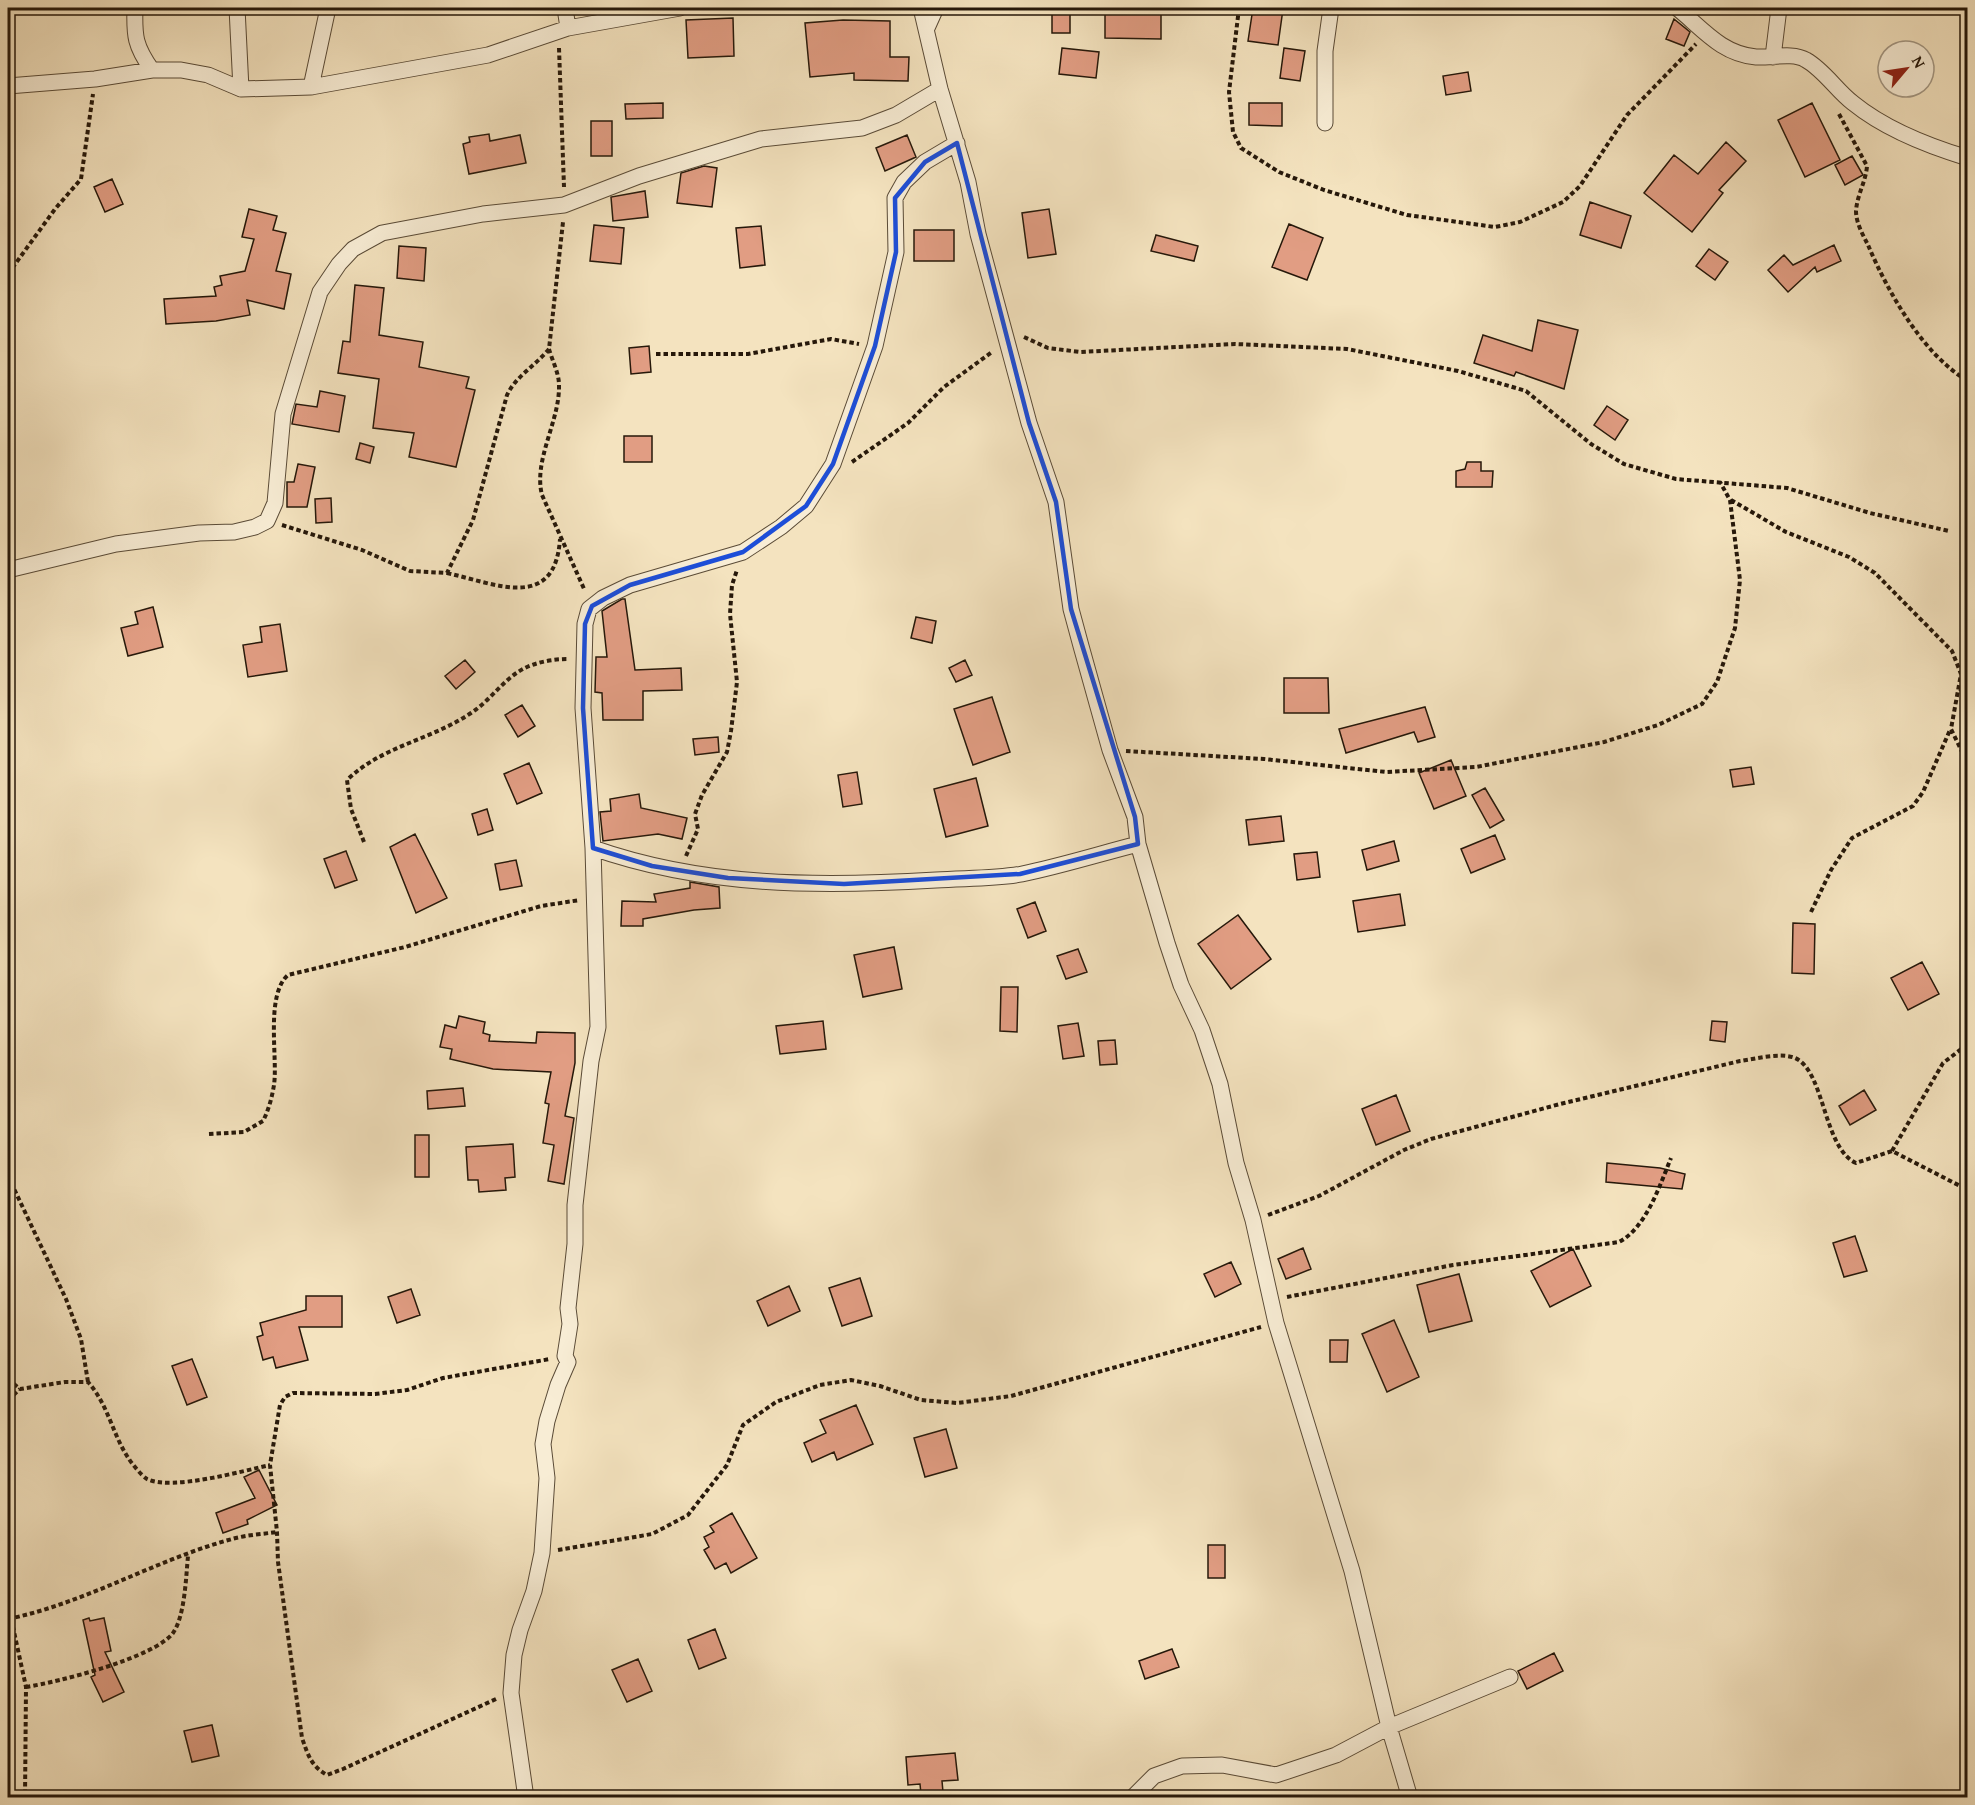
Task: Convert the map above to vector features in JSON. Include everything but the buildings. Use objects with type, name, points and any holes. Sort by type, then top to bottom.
[{"type":"street","points":[[135,8],[135,33],[138,49],[152,70]]},
{"type":"street","points":[[237,8],[241,89]]},
{"type":"street","points":[[311,87],[328,8]]},
{"type":"street","points":[[563,30],[565,8]]},
{"type":"street","points":[[8,86],[95,79],[152,70],[181,70],[208,75],[241,89],[311,87],[488,55],[563,30],[680,8]]},
{"type":"street","points":[[921,8],[940,89],[957,143],[1029,423],[1056,502],[1071,609],[1110,750],[1135,818],[1138,844],[1177,974],[1202,1030],[1220,1084],[1236,1163],[1253,1220],[1276,1323],[1352,1571],[1389,1727],[1410,1797]]},
{"type":"street","points":[[927,27],[936,8]]},
{"type":"street","points":[[1325,123],[1325,51],[1331,8]]},
{"type":"street","points":[[1677,8],[1705,35],[1731,50],[1754,57],[1802,58],[1853,104],[1891,128],[1968,158]]},
{"type":"street","points":[[1773,57],[1779,8]]},
{"type":"street","points":[[8,570],[116,544],[189,534],[234,532],[255,527],[267,521],[275,503],[279,437],[283,414],[320,292],[339,264],[353,249],[382,233],[483,214],[564,205],[639,176],[761,139],[862,128],[896,115],[940,89]]},
{"type":"street","points":[[526,1797],[511,1693],[514,1655],[519,1630],[534,1591],[542,1553],[548,1478],[543,1444],[558,1385],[568,1362],[565,1356],[570,1324],[568,1308],[581,1136],[598,1027],[598,973],[592,898],[593,848],[583,708],[585,624],[592,606],[630,585],[743,552],[781,527],[806,506],[833,464],[875,346],[896,252],[895,198],[904,183],[926,162],[957,143]]},
{"type":"street","points":[[593,848],[644,864],[792,885],[1020,874],[1138,844]]},
{"type":"street","points":[[1131,1797],[1154,1776],[1182,1766],[1222,1765],[1276,1775],[1336,1755],[1389,1727],[1510,1677]]},
{"type":"path","points":[[1239,8],[1228,92],[1233,132],[1241,148],[1279,172],[1324,190],[1407,215],[1495,227],[1520,222],[1563,202],[1580,186],[1627,115],[1705,35]]},
{"type":"path","points":[[563,30],[564,205],[557,293],[549,349],[559,383],[556,412],[538,482],[560,538],[592,606]]},
{"type":"path","points":[[8,274],[81,179],[95,79]]},
{"type":"path","points":[[1834,106],[1868,166],[1856,211],[1858,222],[1878,269],[1908,319],[1927,343],[1940,359],[1968,381]]},
{"type":"path","points":[[1003,323],[1030,341],[1048,348],[1080,352],[1235,344],[1347,348],[1458,371],[1526,391],[1591,444],[1624,464],[1676,479],[1787,488],[1870,513],[1949,531]]},
{"type":"path","points":[[656,354],[748,354],[831,339],[875,346]]},
{"type":"path","points":[[850,464],[908,423],[944,387],[1007,341]]},
{"type":"path","points":[[447,573],[473,520],[507,395],[514,381],[536,365],[549,349]]},
{"type":"path","points":[[1110,750],[1264,759],[1386,772],[1485,765],[1604,742],[1658,725],[1702,704],[1717,682],[1735,628],[1740,580],[1730,500],[1720,482]]},
{"type":"path","points":[[1730,500],[1786,532],[1849,557],[1875,573],[1952,651],[1959,663],[1959,689],[1953,707],[1951,729],[1923,792],[1913,806],[1852,838],[1831,870],[1811,912]]},
{"type":"path","points":[[267,521],[362,550],[410,571],[447,573],[509,586],[535,587],[554,573],[559,557],[560,538]]},
{"type":"path","points":[[679,870],[698,829],[695,814],[702,795],[727,752],[737,682],[730,614],[732,585],[743,552]]},
{"type":"path","points":[[364,842],[351,809],[347,780],[363,764],[389,750],[420,740],[470,714],[493,697],[508,678],[531,665],[557,659],[584,659]]},
{"type":"path","points":[[1959,689],[1968,692]]},
{"type":"path","points":[[1951,729],[1968,764]]},
{"type":"path","points":[[209,1134],[244,1131],[263,1121],[269,1109],[274,1083],[272,1038],[281,981],[288,975],[405,947],[542,906],[592,898]]},
{"type":"path","points":[[1253,1220],[1319,1196],[1404,1150],[1431,1139],[1560,1104],[1767,1057],[1794,1058],[1808,1069],[1836,1140],[1846,1159],[1856,1163],[1892,1151],[1942,1063],[1968,1044]]},
{"type":"path","points":[[1892,1151],[1968,1191]]},
{"type":"path","points":[[1271,1299],[1453,1266],[1619,1242],[1631,1235],[1655,1196],[1671,1158]]},
{"type":"path","points":[[8,1176],[66,1299],[81,1339],[88,1382],[102,1398],[128,1459],[147,1479],[170,1483],[204,1479],[270,1465]]},
{"type":"path","points":[[542,1553],[652,1534],[688,1515],[727,1465],[743,1425],[776,1402],[820,1385],[851,1380],[880,1386],[921,1400],[957,1403],[979,1401],[1011,1396],[1276,1323]]},
{"type":"path","points":[[511,1693],[450,1718],[343,1769],[327,1775],[316,1769],[309,1758],[302,1738],[278,1562],[270,1465],[280,1405],[293,1393],[375,1394],[407,1390],[442,1378],[565,1356]]},
{"type":"path","points":[[8,1378],[20,1389]]},
{"type":"path","points":[[8,1400],[20,1389],[88,1382]]},
{"type":"path","points":[[10,1618],[83,1597],[233,1539],[277,1532]]},
{"type":"path","points":[[26,1688],[80,1676],[138,1654],[172,1634],[178,1620],[186,1586],[188,1556]]},
{"type":"path","points":[[8,1604],[26,1688],[25,1797]]},
{"type":"highlighted area","points":[[957,143],[1029,423],[1056,502],[1071,609],[1135,817],[1138,844],[1020,874],[844,884],[728,878],[652,866],[593,848],[583,708],[585,624],[592,606],[630,585],[743,552],[806,506],[833,464],[875,346],[896,252],[895,198],[925,162]]}]
